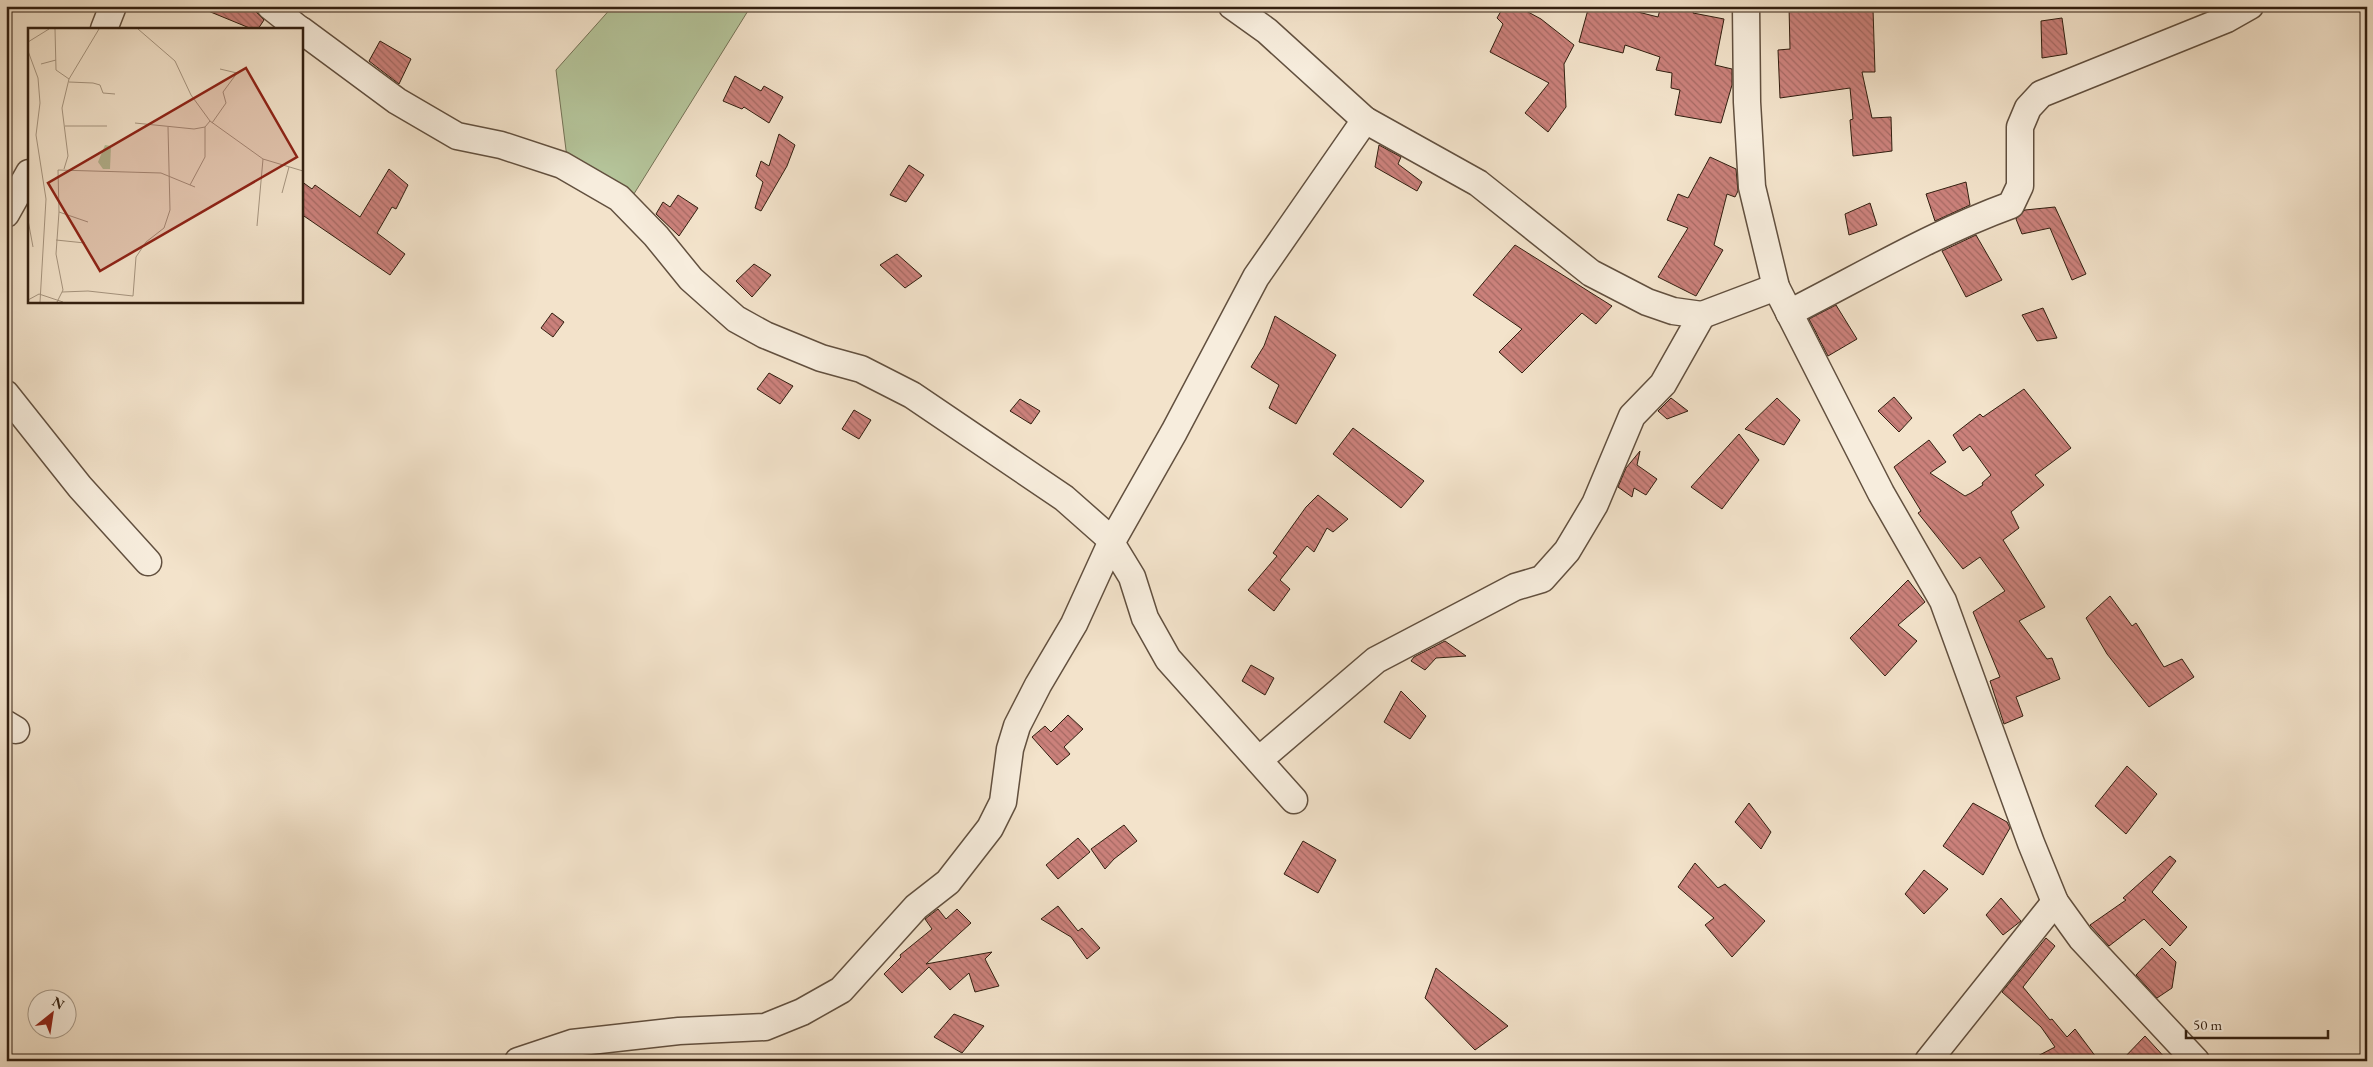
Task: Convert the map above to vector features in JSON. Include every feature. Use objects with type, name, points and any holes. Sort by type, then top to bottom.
[{"type":"street","points":[[104,28],[112,6]]},
{"type":"street","points":[[270,6],[299,28]]},
{"type":"street","points":[[1232,6],[1267,31],[1366,120],[1478,183],[1591,272],[1647,302],[1673,311],[1702,315],[1776,287]]},
{"type":"street","points":[[1746,6],[1752,187],[1776,287],[1882,493],[1943,601],[2027,834],[2055,902],[2081,938],[2196,1061]]},
{"type":"street","points":[[1789,313],[1901,255],[1985,215],[2011,205],[2020,186],[2020,127],[2028,108],[2041,94],[2227,19],[2250,6]]},
{"type":"street","points":[[302,30],[397,100],[457,136],[501,145],[562,165],[619,198],[656,236],[691,279],[736,319],[765,336],[821,358],[861,369],[912,395],[1064,498],[1107,536],[1132,577],[1145,618],[1168,659],[1294,800]]},
{"type":"street","points":[[518,1061],[572,1044],[679,1031],[765,1027],[802,1012],[840,990],[916,907],[948,882],[990,828],[1003,802],[1010,749],[1017,726],[1038,685],[1074,624],[1111,543],[1174,432],[1256,277],[1366,120]]},
{"type":"street","points":[[6,214],[28,175]]},
{"type":"street","points":[[1259,760],[1376,660],[1515,587],[1542,579],[1567,551],[1595,504],[1632,416],[1663,384],[1702,315]]},
{"type":"street","points":[[6,394],[80,487],[148,562]]},
{"type":"street","points":[[1928,1061],[2055,902]]},
{"type":"green space","points":[[613,6],[665,6],[671,9],[673,6],[751,6],[632,197],[567,158],[556,70]]},
{"type":"building","points":[[196,6],[255,6],[256,12],[264,20],[259,28],[250,28]]},
{"type":"building","points":[[1504,6],[1517,6],[1541,19],[1574,45],[1564,64],[1566,107],[1548,132],[1525,113],[1549,83],[1490,52],[1503,24],[1497,18]]},
{"type":"building","points":[[1589,6],[1614,6],[1658,17],[1661,6],[1675,6],[1694,9],[1693,13],[1724,19],[1715,65],[1732,69],[1732,85],[1721,123],[1675,115],[1680,90],[1671,88],[1672,73],[1656,70],[1660,57],[1625,45],[1623,53],[1579,42]]},
{"type":"building","points":[[1789,6],[1873,9],[1875,72],[1862,72],[1872,118],[1891,117],[1892,151],[1853,156],[1850,120],[1853,119],[1850,88],[1780,98],[1778,50],[1790,49]]},
{"type":"building","points":[[2062,18],[2067,54],[2042,58],[2041,21]]},
{"type":"building","points":[[380,41],[411,59],[399,84],[369,61]]},
{"type":"building","points":[[735,76],[761,91],[764,86],[783,97],[769,123],[744,107],[742,109],[723,101]]},
{"type":"building","points":[[779,134],[795,145],[787,166],[761,211],[755,208],[763,182],[756,176],[761,161],[769,166]]},
{"type":"building","points":[[1379,145],[1401,157],[1398,164],[1422,182],[1417,191],[1375,167]]},
{"type":"building","points":[[1710,157],[1736,169],[1738,191],[1735,197],[1727,194],[1714,245],[1723,250],[1696,296],[1658,277],[1688,228],[1667,220],[1678,194],[1688,198]]},
{"type":"building","points":[[909,165],[924,175],[906,202],[890,195]]},
{"type":"building","points":[[389,169],[408,185],[396,209],[392,207],[377,233],[405,254],[390,275],[302,215],[302,182],[312,189],[315,185],[360,217]]},
{"type":"building","points":[[1966,182],[1970,205],[1935,221],[1926,194]]},
{"type":"building","points":[[678,195],[698,208],[679,236],[656,214],[663,202],[670,207]]},
{"type":"building","points":[[1870,203],[1877,225],[1849,235],[1845,214]]},
{"type":"building","points":[[2055,207],[2086,274],[2072,280],[2050,228],[2022,234],[2016,219],[2025,210]]},
{"type":"building","points":[[1976,235],[2002,280],[1966,297],[1942,251]]},
{"type":"building","points":[[1515,245],[1612,306],[1596,324],[1582,313],[1522,373],[1499,352],[1522,329],[1473,295]]},
{"type":"building","points":[[897,254],[922,276],[905,288],[880,265]]},
{"type":"building","points":[[754,264],[771,275],[752,297],[736,281]]},
{"type":"building","points":[[1836,305],[1857,339],[1828,356],[1809,319]]},
{"type":"building","points":[[2043,308],[2057,338],[2037,341],[2022,315]]},
{"type":"building","points":[[552,313],[564,322],[553,337],[541,328]]},
{"type":"building","points":[[1275,316],[1336,355],[1296,424],[1269,408],[1279,385],[1251,367],[1264,346]]},
{"type":"building","points":[[769,373],[793,386],[780,404],[757,389]]},
{"type":"building","points":[[2024,389],[2071,448],[2035,475],[2044,485],[2011,512],[2019,528],[2003,540],[2045,607],[2019,621],[2047,659],[2052,658],[2060,679],[2016,697],[2023,716],[2004,724],[1990,681],[2000,677],[1973,612],[2005,591],[1980,557],[1963,569],[1918,513],[1921,511],[1894,467],[1929,440],[1946,462],[1930,473],[1965,496],[1971,493],[1983,485],[1982,483],[1991,475],[1970,446],[1963,451],[1953,435],[1980,414],[1983,417]]},
{"type":"building","points":[[1894,397],[1912,418],[1899,432],[1878,411]]},
{"type":"building","points":[[1671,398],[1688,411],[1667,419],[1658,411]]},
{"type":"building","points":[[1777,398],[1800,420],[1784,445],[1745,429]]},
{"type":"building","points":[[1020,399],[1040,411],[1031,424],[1010,411]]},
{"type":"building","points":[[854,410],[871,420],[859,439],[842,429]]},
{"type":"building","points":[[1353,428],[1424,481],[1401,508],[1333,454]]},
{"type":"building","points":[[1739,434],[1759,460],[1722,509],[1691,487]]},
{"type":"building","points":[[1640,451],[1637,465],[1657,479],[1646,495],[1634,488],[1632,497],[1618,487],[1626,468]]},
{"type":"building","points":[[1318,495],[1348,519],[1333,532],[1327,528],[1314,552],[1307,546],[1280,580],[1290,589],[1274,611],[1248,590],[1277,556],[1273,553],[1306,507]]},
{"type":"building","points":[[1908,580],[1925,602],[1898,625],[1917,641],[1885,676],[1850,638]]},
{"type":"building","points":[[2110,596],[2132,626],[2136,623],[2164,667],[2182,659],[2194,677],[2149,707],[2107,654],[2086,618]]},
{"type":"building","points":[[1445,641],[1466,656],[1436,658],[1425,670],[1411,661],[1414,657]]},
{"type":"building","points":[[1251,665],[1274,678],[1265,695],[1242,681]]},
{"type":"building","points":[[1401,691],[1426,716],[1410,739],[1384,722]]},
{"type":"building","points":[[1068,715],[1083,729],[1064,747],[1070,754],[1057,765],[1032,737],[1045,726],[1051,732]]},
{"type":"building","points":[[2127,766],[2157,794],[2126,834],[2095,806]]},
{"type":"building","points":[[1749,803],[1771,832],[1761,849],[1735,822]]},
{"type":"building","points":[[1973,803],[2007,822],[2010,828],[1983,875],[1943,846]]},
{"type":"building","points":[[1124,825],[1137,841],[1114,859],[1105,869],[1091,849]]},
{"type":"building","points":[[1078,838],[1090,852],[1058,879],[1046,865]]},
{"type":"building","points":[[1303,841],[1336,860],[1318,893],[1284,874]]},
{"type":"building","points":[[2170,856],[2176,861],[2152,892],[2187,927],[2170,946],[2144,919],[2109,946],[2090,925],[2126,900],[2123,898]]},
{"type":"building","points":[[1695,863],[1718,888],[1725,884],[1765,921],[1732,957],[1705,925],[1714,918],[1678,887]]},
{"type":"building","points":[[1924,870],[1948,889],[1924,914],[1905,894]]},
{"type":"building","points":[[2001,898],[2021,921],[2003,935],[1986,915]]},
{"type":"building","points":[[1058,906],[1078,931],[1082,928],[1100,948],[1087,959],[1071,937],[1041,919]]},
{"type":"building","points":[[938,909],[946,919],[957,909],[971,923],[926,964],[992,952],[985,959],[999,986],[975,992],[969,973],[950,990],[929,967],[902,993],[884,974],[901,957],[900,955],[932,929],[925,919]]},
{"type":"building","points":[[2046,938],[2055,946],[2023,987],[2050,1020],[2052,1019],[2067,1037],[2075,1029],[2099,1061],[2028,1061],[2055,1047],[2041,1027],[2002,992]]},
{"type":"building","points":[[2162,948],[2176,962],[2172,988],[2157,998],[2136,975]]},
{"type":"building","points":[[1436,968],[1508,1026],[1475,1050],[1425,998]]},
{"type":"building","points":[[954,1014],[984,1026],[962,1053],[934,1037]]},
{"type":"building","points":[[2145,1036],[2168,1061],[2121,1061]]}]
